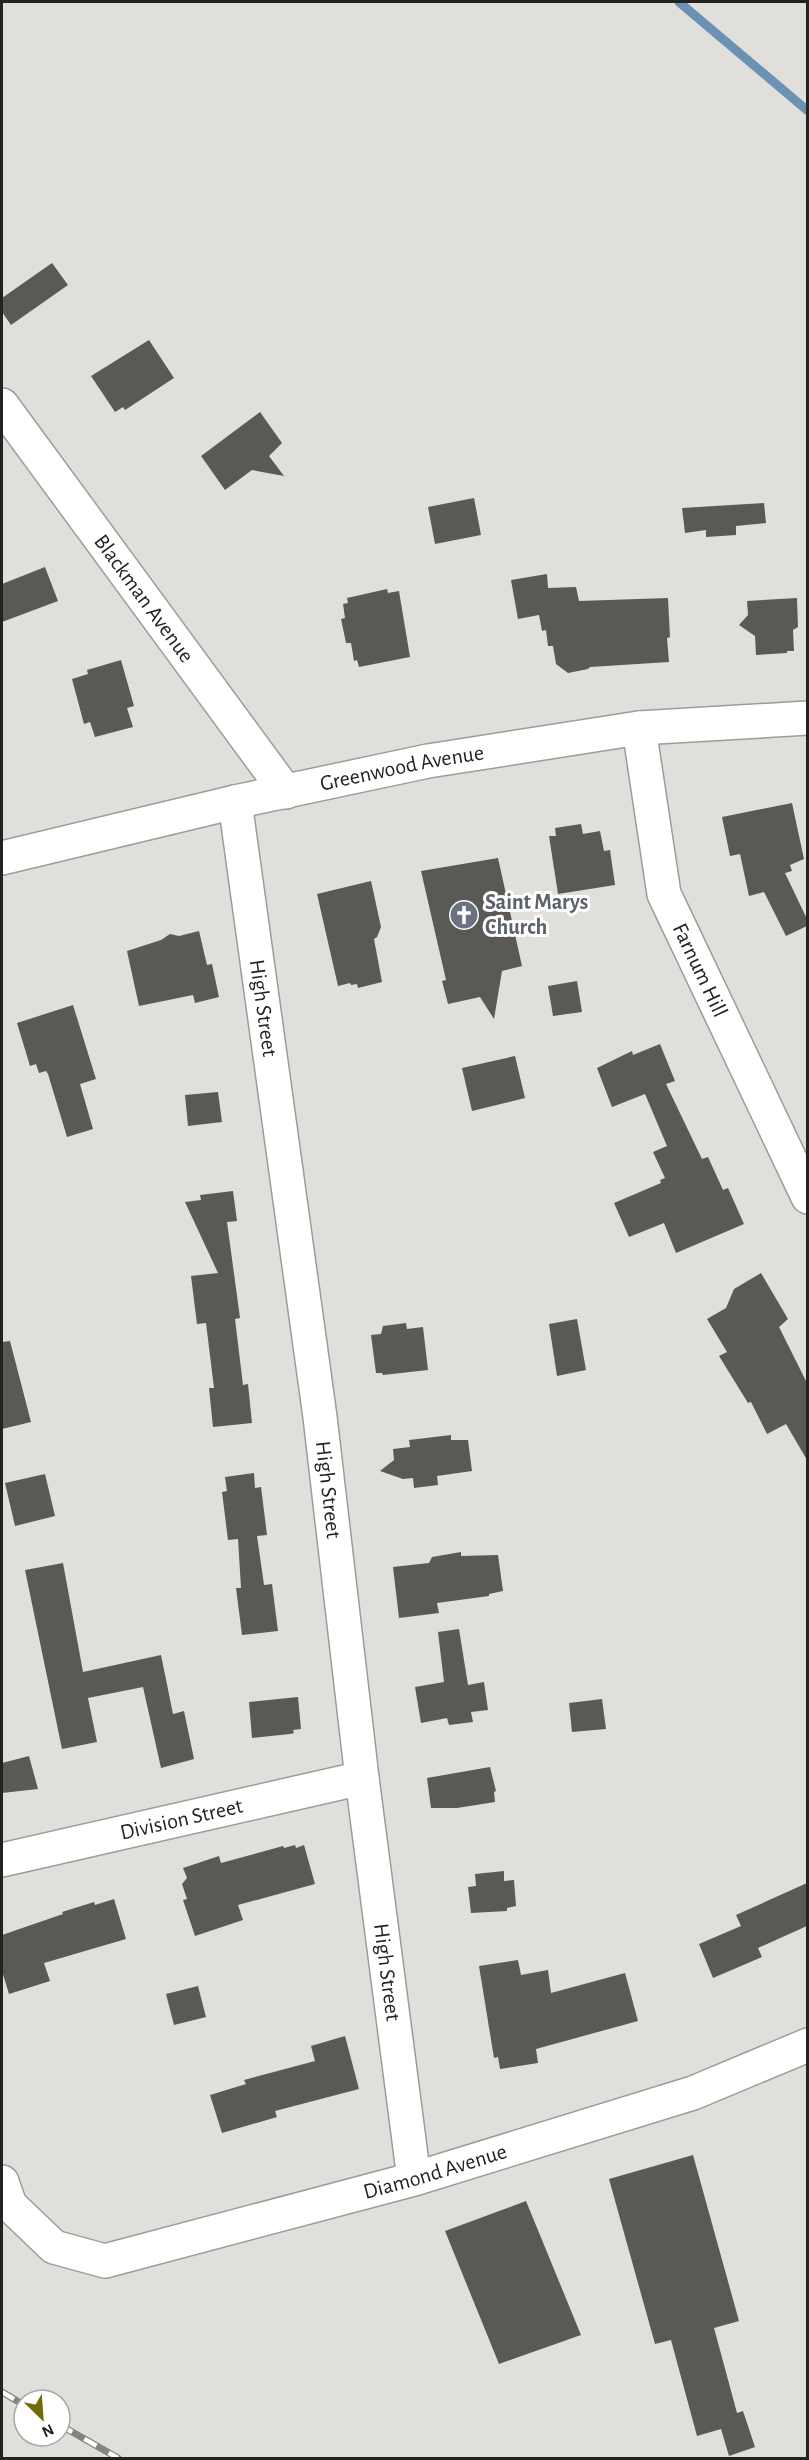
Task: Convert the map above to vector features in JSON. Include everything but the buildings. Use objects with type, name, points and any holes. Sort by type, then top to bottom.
[{"type":"street","name":"Blackman Avenue","points":[[2,405],[286,792]]},
{"type":"street","name":"Greenwood Avenue","points":[[2,858],[235,802],[428,761],[639,728],[807,718]]},
{"type":"street","name":"Farnum Hill","points":[[639,728],[664,894],[807,1197]]},
{"type":"street","name":"High Street","points":[[235,802],[320,1418],[362,1778],[414,2180]]},
{"type":"street","name":"Division Street","points":[[2,1860],[362,1778]]},
{"type":"street","name":"Diamond Avenue","points":[[2,2182],[10,2205],[54,2247],[105,2261],[414,2180],[693,2093],[807,2045]]},
{"type":"waterway","points":[[679,2],[808,111]]},
{"type":"railway","points":[[2,2392],[12,2398]]},
{"type":"railway","points":[[72,2432],[118,2458]]},
{"type":"place","name":"Saint Marys Church","points":[[464,915]]}]
